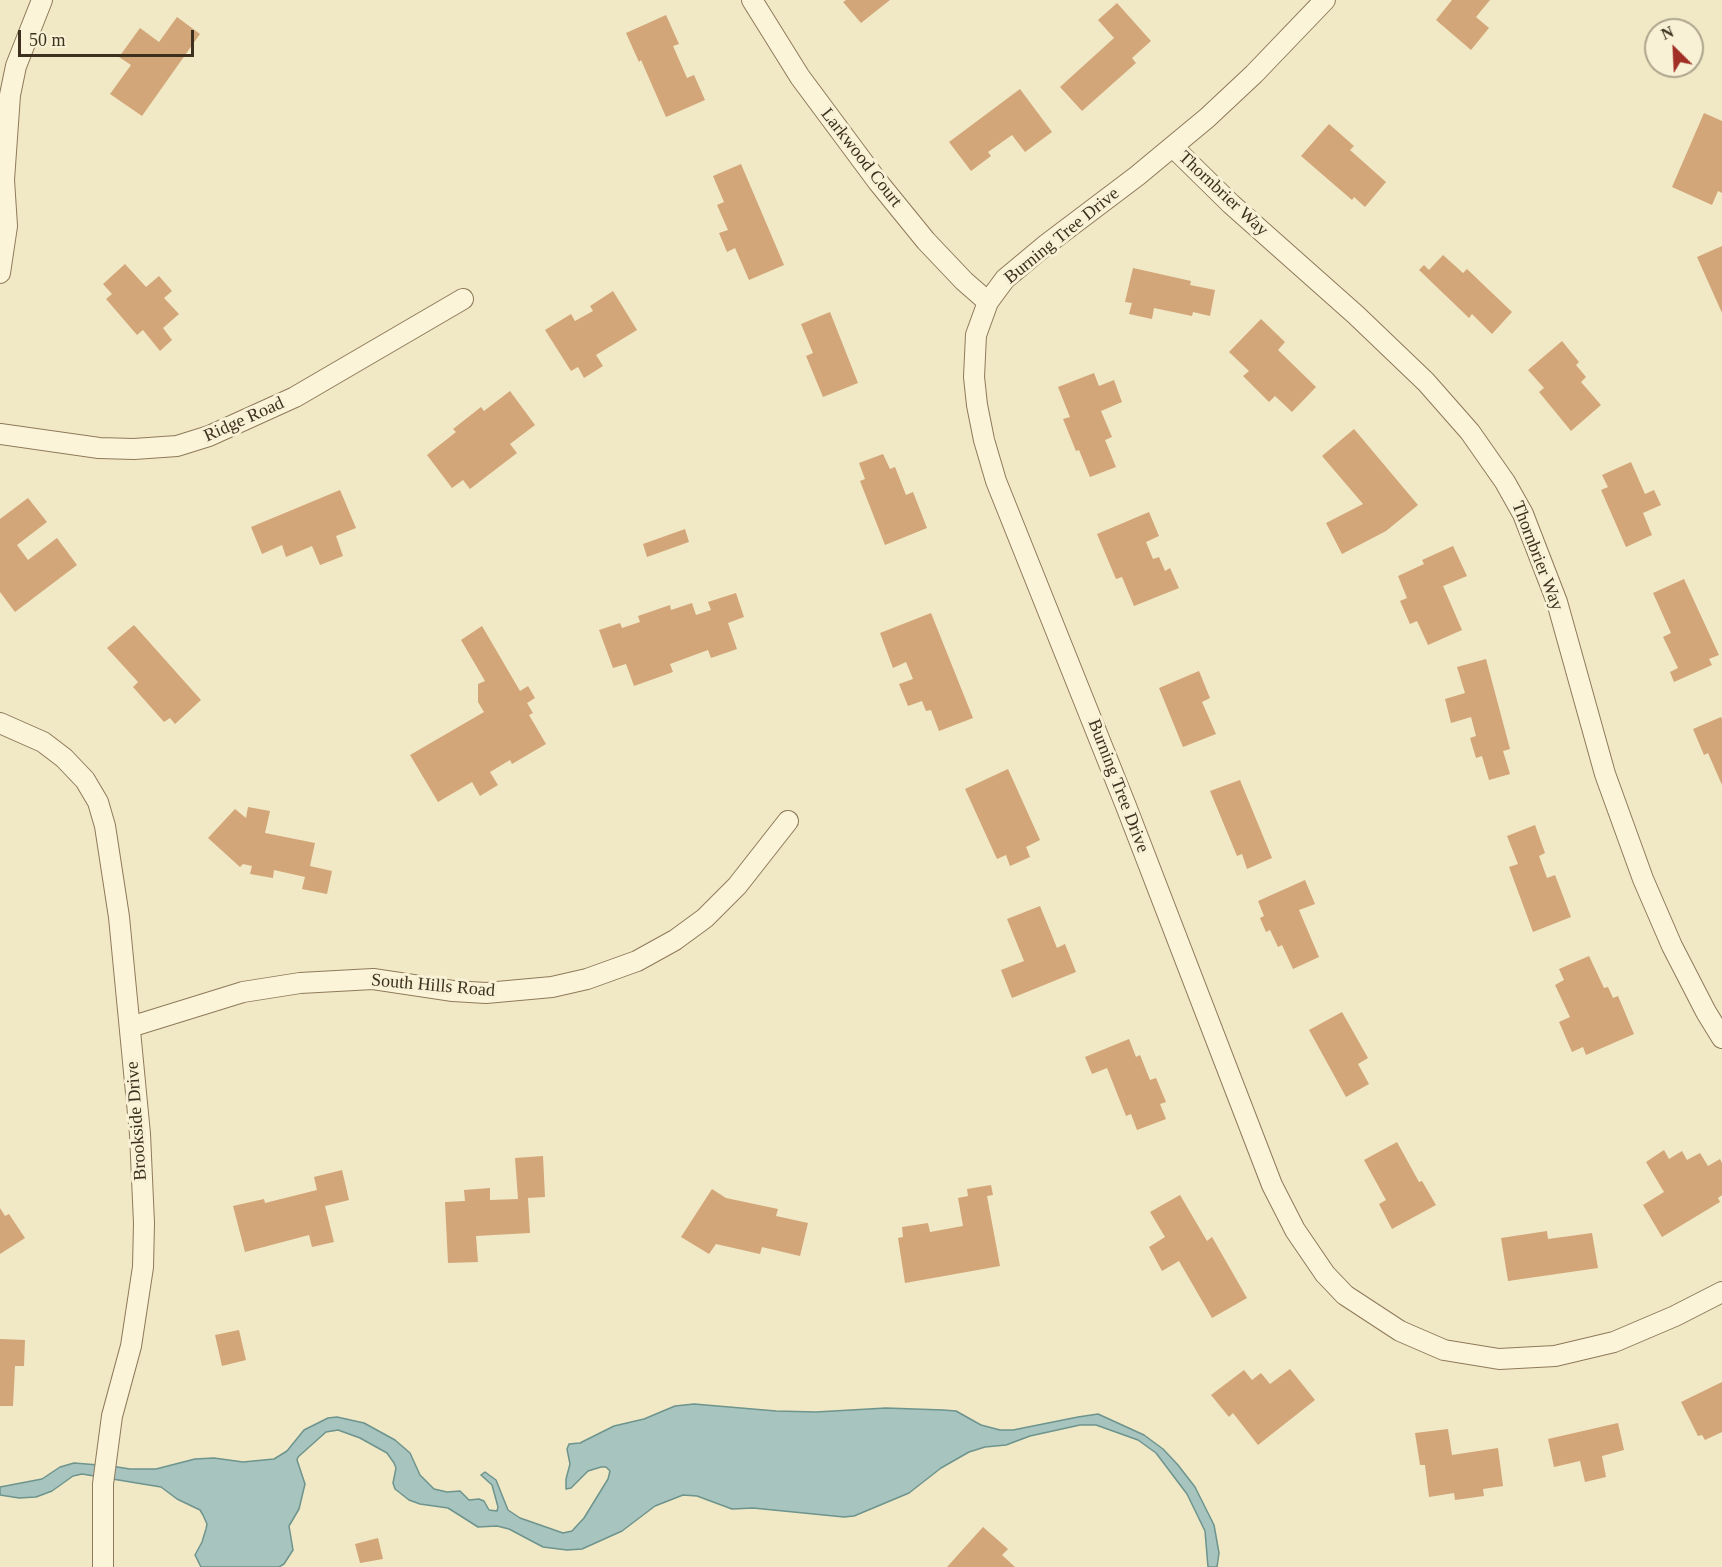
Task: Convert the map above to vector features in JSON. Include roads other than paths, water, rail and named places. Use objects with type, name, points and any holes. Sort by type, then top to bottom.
[{"type":"street","points":[[0,273],[7,226],[4,180],[9,95],[16,66],[42,0]]},
{"type":"street","name":"Larkwood Court","points":[[752,0],[800,77],[878,182],[927,241],[964,281],[988,302]]},
{"type":"street","name":"Burning Tree Drive","points":[[1325,0],[1254,74],[1173,147],[1013,272],[988,302],[976,335],[974,377],[976,405],[996,481],[1113,773],[1272,1185],[1295,1230],[1325,1274],[1345,1295],[1400,1332],[1444,1350],[1499,1359],[1555,1356],[1614,1342],[1675,1316],[1722,1292]]},
{"type":"street","name":"Thornbrier Way","points":[[1173,147],[1231,204],[1348,308],[1426,382],[1470,432],[1505,482],[1523,514],[1557,602],[1602,764],[1642,879],[1672,946],[1722,1038]]},
{"type":"street","name":"Ridge Road","points":[[0,434],[99,448],[134,449],[177,446],[209,436],[295,397],[463,299]]},
{"type":"street","name":"Brookside Drive","points":[[0,723],[43,742],[64,758],[85,780],[98,802],[111,859],[140,1134],[144,1223],[143,1267],[138,1308],[112,1416],[106,1456],[103,1484],[103,1567]]},
{"type":"street","name":"South Hills Road","points":[[130,1027],[243,992],[300,983],[373,979],[453,991],[486,993],[552,987],[587,979],[637,961],[675,940],[705,918],[737,886],[788,821]]},
{"type":"water","points":[[694,1404],[776,1411],[816,1412],[886,1408],[956,1411],[981,1425],[1000,1430],[1013,1430],[1098,1414],[1144,1435],[1163,1449],[1178,1465],[1195,1487],[1214,1525],[1219,1553],[1217,1567],[1208,1567],[1205,1531],[1187,1494],[1156,1453],[1138,1440],[1096,1425],[1080,1425],[1030,1436],[1006,1445],[985,1447],[969,1452],[941,1468],[909,1493],[854,1516],[753,1508],[732,1509],[697,1496],[683,1495],[655,1506],[622,1531],[582,1549],[567,1550],[543,1547],[509,1529],[497,1526],[478,1527],[448,1508],[409,1500],[395,1489],[393,1483],[396,1468],[387,1453],[360,1438],[338,1430],[326,1432],[298,1457],[305,1484],[299,1509],[289,1526],[293,1550],[284,1564],[279,1567],[201,1567],[195,1555],[202,1542],[207,1524],[203,1515],[200,1510],[177,1499],[161,1487],[82,1474],[73,1476],[52,1491],[36,1497],[19,1498],[0,1495],[0,1487],[42,1479],[60,1467],[74,1463],[130,1469],[156,1469],[195,1459],[214,1458],[243,1462],[274,1459],[287,1451],[304,1430],[328,1418],[337,1417],[364,1423],[395,1440],[410,1453],[420,1475],[434,1489],[447,1492],[460,1491],[469,1500],[479,1499],[484,1501],[489,1510],[497,1511],[492,1485],[481,1475],[485,1472],[496,1480],[508,1510],[520,1518],[563,1533],[572,1531],[584,1518],[608,1479],[610,1471],[606,1467],[601,1467],[588,1471],[571,1488],[566,1489],[570,1464],[567,1449],[569,1444],[580,1443],[614,1426],[644,1419],[675,1406]]}]
